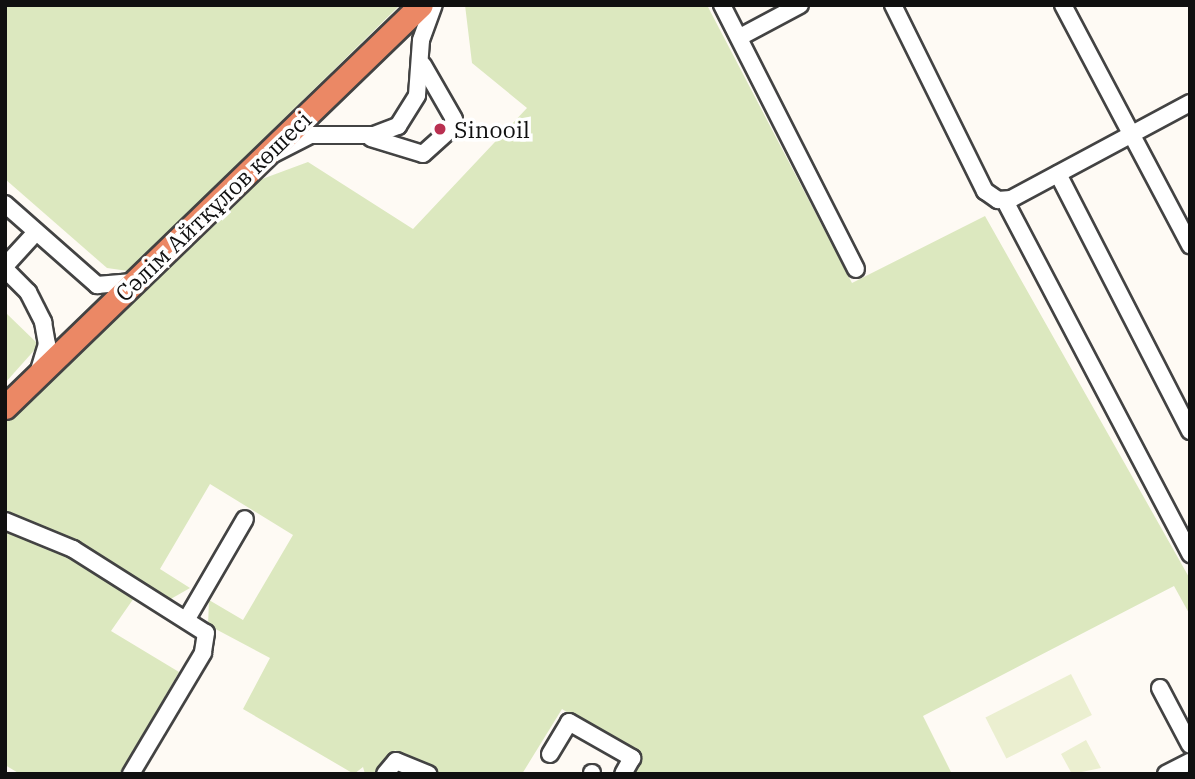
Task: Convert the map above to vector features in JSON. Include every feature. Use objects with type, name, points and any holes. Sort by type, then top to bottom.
[{"type":"highway","name":"Сәлім Айтқұлов көшесі","points":[[5,407],[261,160],[427,10]]},
{"type":"street","points":[[722,5],[856,268]]},
{"type":"street","points":[[740,37],[800,5]]},
{"type":"street","points":[[892,5],[985,191],[1005,201],[1190,554]]},
{"type":"street","points":[[1063,5],[1190,245]]},
{"type":"street","points":[[362,135],[417,154],[451,128],[454,119],[423,68],[427,10]]},
{"type":"street","points":[[261,160],[310,135],[386,133],[411,112],[427,10]]},
{"type":"street","points":[[1005,201],[1190,103]]},
{"type":"street","points":[[1058,174],[1190,431]]},
{"type":"street","points":[[5,204],[97,285],[136,281]]},
{"type":"street","points":[[30,384],[44,361],[46,337],[33,300],[5,267],[36,232]]},
{"type":"street","points":[[188,617],[245,519]]},
{"type":"street","points":[[5,521],[73,549],[188,617],[206,633],[203,653],[131,774]]},
{"type":"street","points":[[1160,688],[1190,745]]},
{"type":"street","points":[[550,754],[569,722],[632,758],[623,774]]},
{"type":"street","points":[[385,774],[399,761],[428,774]]},
{"type":"street","points":[[1166,774],[1190,762]]},
{"type":"street","points":[[392,774],[400,768],[415,774]]},
{"type":"green space","points":[[5,5],[400,5],[128,271],[107,268],[5,179]]},
{"type":"green space","points":[[465,5],[707,5],[852,283],[985,216],[1190,579],[1190,615],[1174,586],[923,716],[952,774],[630,774],[639,757],[562,709],[522,774],[437,774],[395,750],[381,774],[365,774],[363,767],[354,774],[243,709],[270,658],[208,625],[209,600],[243,620],[293,535],[210,484],[160,569],[190,588],[169,600],[143,585],[111,631],[179,672],[120,774],[20,774],[5,765],[5,423],[251,183],[308,162],[413,229],[527,108],[472,63]]},
{"type":"green space","points":[[5,312],[39,345],[5,383]]},
{"type":"green space","points":[[1071,674],[1092,715],[1006,759],[985,718]]},
{"type":"green space","points":[[1086,740],[1101,768],[1072,774],[1061,754]]},
{"type":"place","name":"Sinooil","points":[[440,129]]}]
